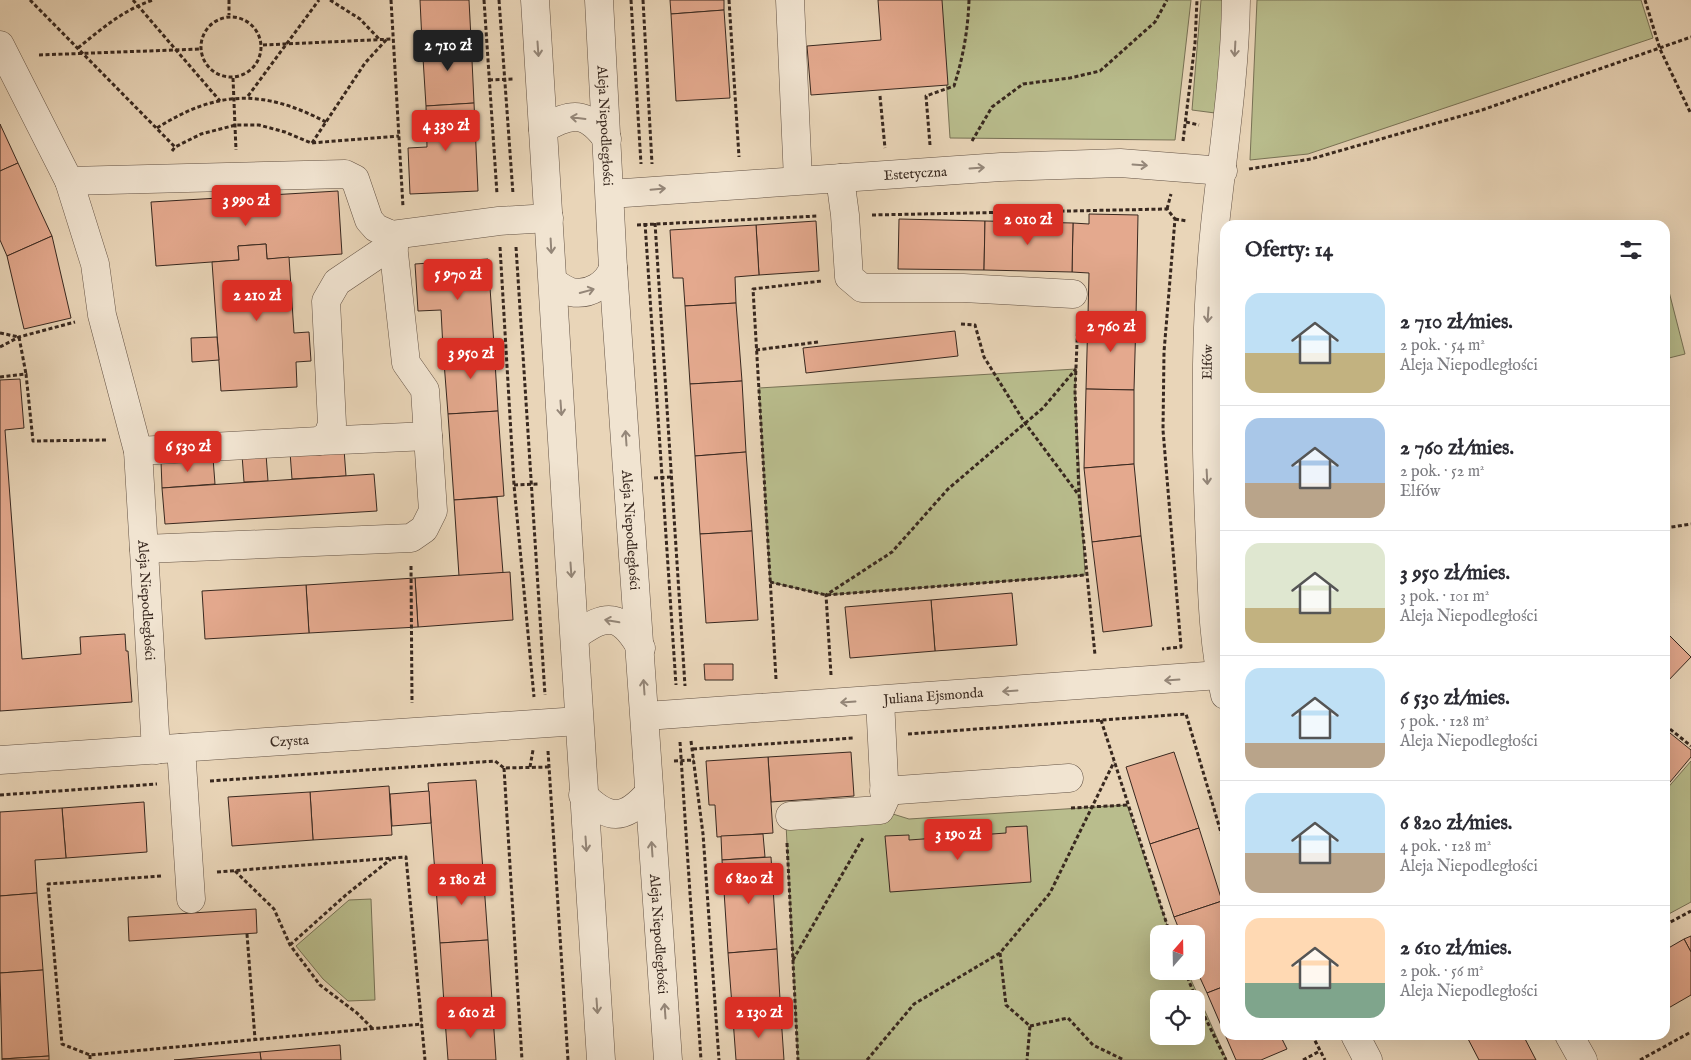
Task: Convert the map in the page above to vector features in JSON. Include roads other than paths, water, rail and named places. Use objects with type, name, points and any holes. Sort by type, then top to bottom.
[{"type":"street","points":[[535,0],[575,636],[583,796],[601,1060]]},
{"type":"street","name":"Aleja Niepodległości","points":[[599,0],[613,268],[646,716],[648,794],[668,1060]]},
{"type":"street","points":[[790,0],[798,180]]},
{"type":"street","name":"Elfów","points":[[1220,664],[1213,614],[1206,468],[1206,339],[1215,224],[1233,170],[1236,0]]},
{"type":"street","name":"Aleja Niepodległości","points":[[0,44],[69,181],[95,264],[102,315],[138,451],[144,549],[169,749],[184,782],[190,887]]},
{"type":"street","points":[[543,129],[565,117],[581,117],[597,125],[607,139]]},
{"type":"street","name":"Estetyczna","points":[[610,194],[1001,167],[1120,163],[1233,170]]},
{"type":"street","points":[[69,181],[345,174],[355,178],[369,220],[393,241],[406,363],[425,390],[433,511],[424,529],[411,538],[144,549]]},
{"type":"street","points":[[840,178],[846,215],[850,277],[862,288],[963,288],[1073,294]]},
{"type":"street","points":[[320,441],[328,435],[332,424],[326,301],[337,282],[383,251],[393,241],[507,221],[549,218]]},
{"type":"street","points":[[553,282],[568,291],[585,292],[602,284],[613,268]]},
{"type":"street","points":[[138,451],[428,436]]},
{"type":"street","points":[[575,636],[594,622],[614,621],[630,629],[641,648]]},
{"type":"street","name":"Juliana Ejsmonda","points":[[646,716],[880,700],[1220,685]]},
{"type":"street","points":[[880,700],[882,800]]},
{"type":"street","name":"Czysta","points":[[0,760],[579,721]]},
{"type":"street","points":[[790,816],[882,800],[1069,778]]},
{"type":"street","points":[[583,796],[597,809],[618,814],[635,808],[648,794]]},
{"type":"street","points":[[1358,1040],[1368,1060]]},
{"type":"street","points":[[1572,1040],[1583,1060]]}]
